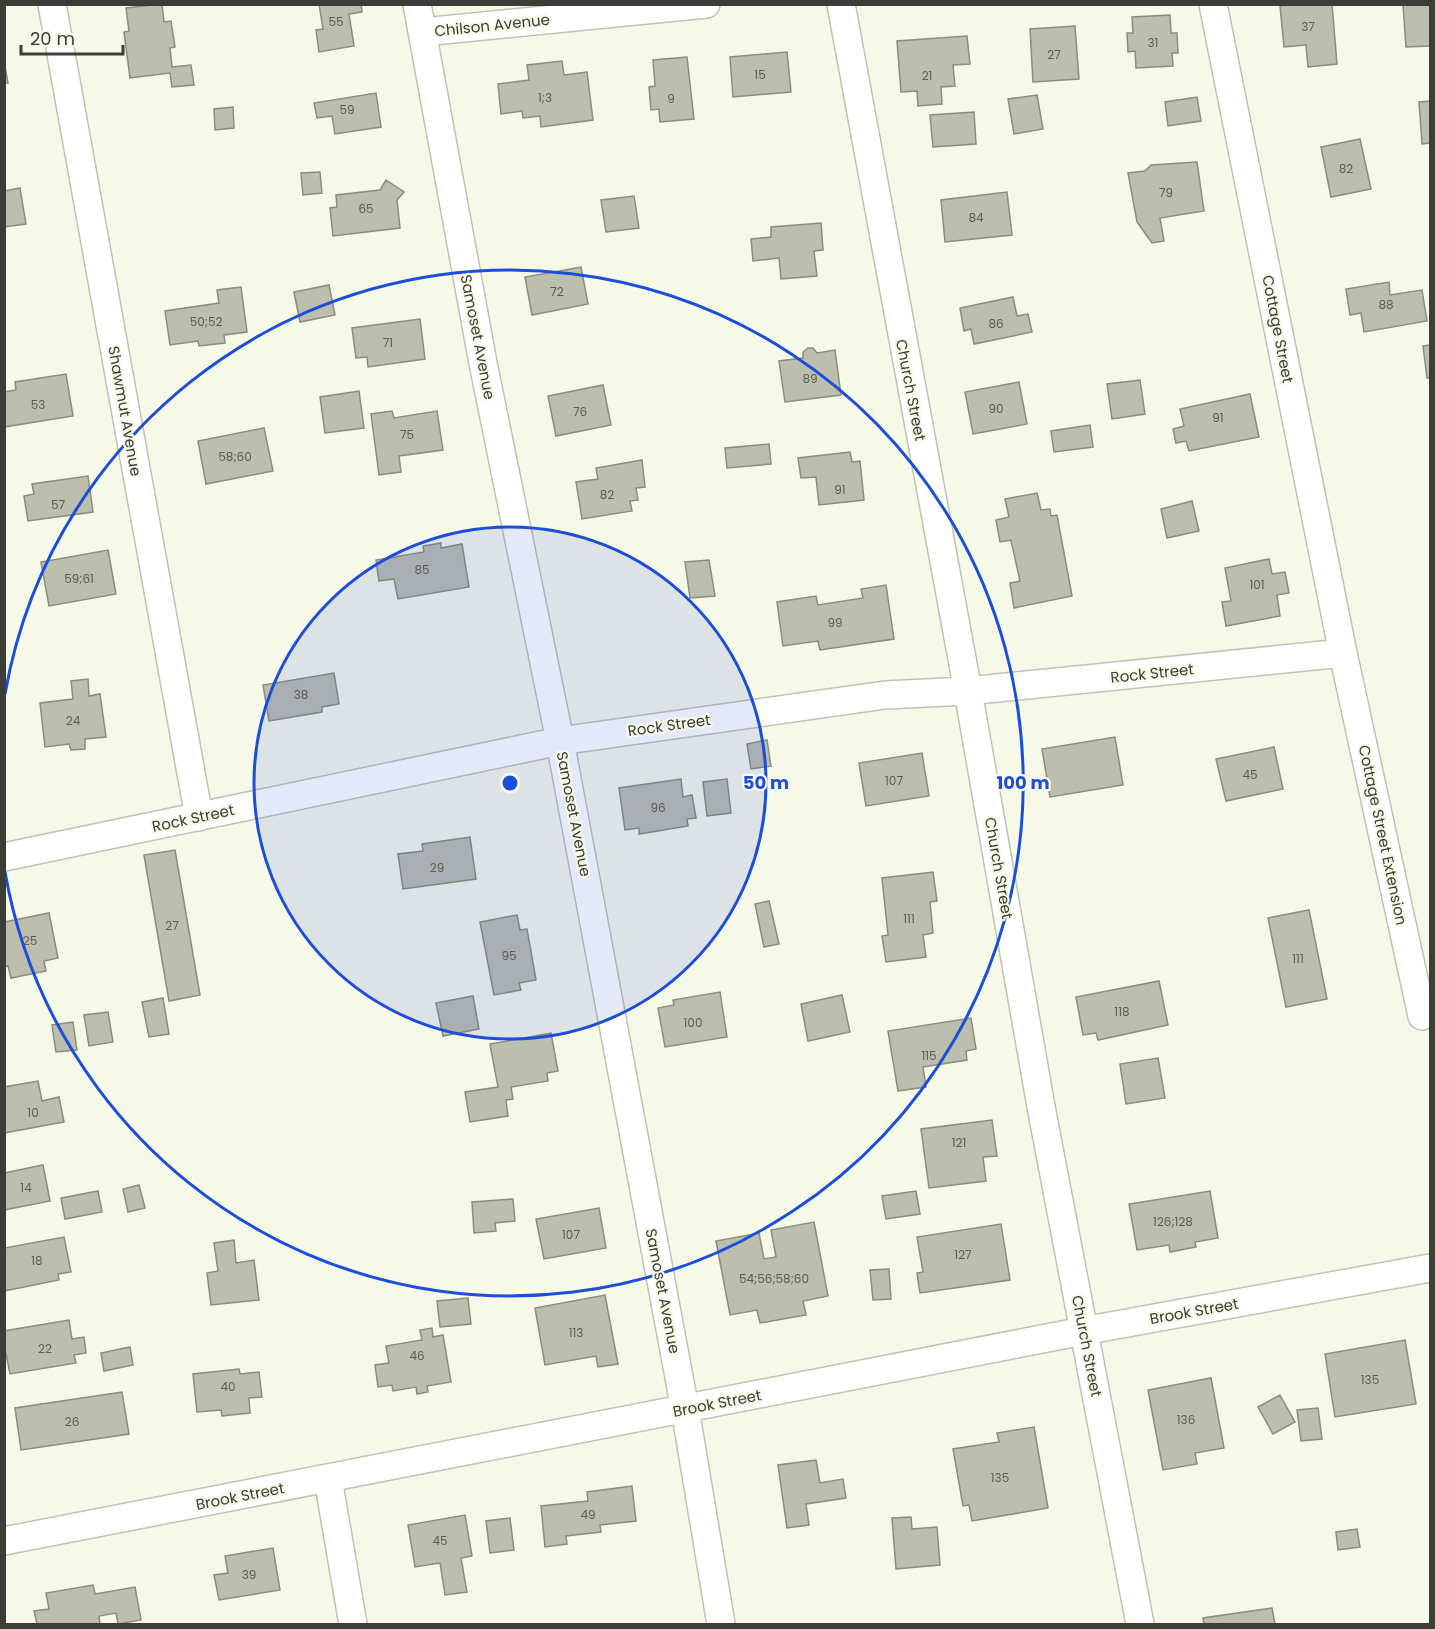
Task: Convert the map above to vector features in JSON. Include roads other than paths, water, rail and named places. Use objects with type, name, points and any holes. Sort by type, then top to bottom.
[{"type":"street","name":"Shawmut Avenue","points":[[52,4],[199,817]]},
{"type":"street","name":"Samoset Avenue","points":[[417,4],[483,363],[560,741],[685,1409],[720,1624]]},
{"type":"street","name":"Chilson Avenue","points":[[423,32],[706,4]]},
{"type":"street","name":"Church Street","points":[[841,4],[1083,1331],[1140,1624]]},
{"type":"street","name":"Cottage Street","points":[[1213,4],[1343,653]]},
{"type":"street","name":"Rock Street","points":[[4,857],[560,741],[885,695],[968,691],[1343,653]]},
{"type":"street","name":"Cottage Street Extension","points":[[1343,653],[1422,1016]]},
{"type":"street","name":"Brook Street","points":[[4,1541],[1083,1331],[1431,1268]]},
{"type":"street","points":[[328,1479],[353,1624]]}]
